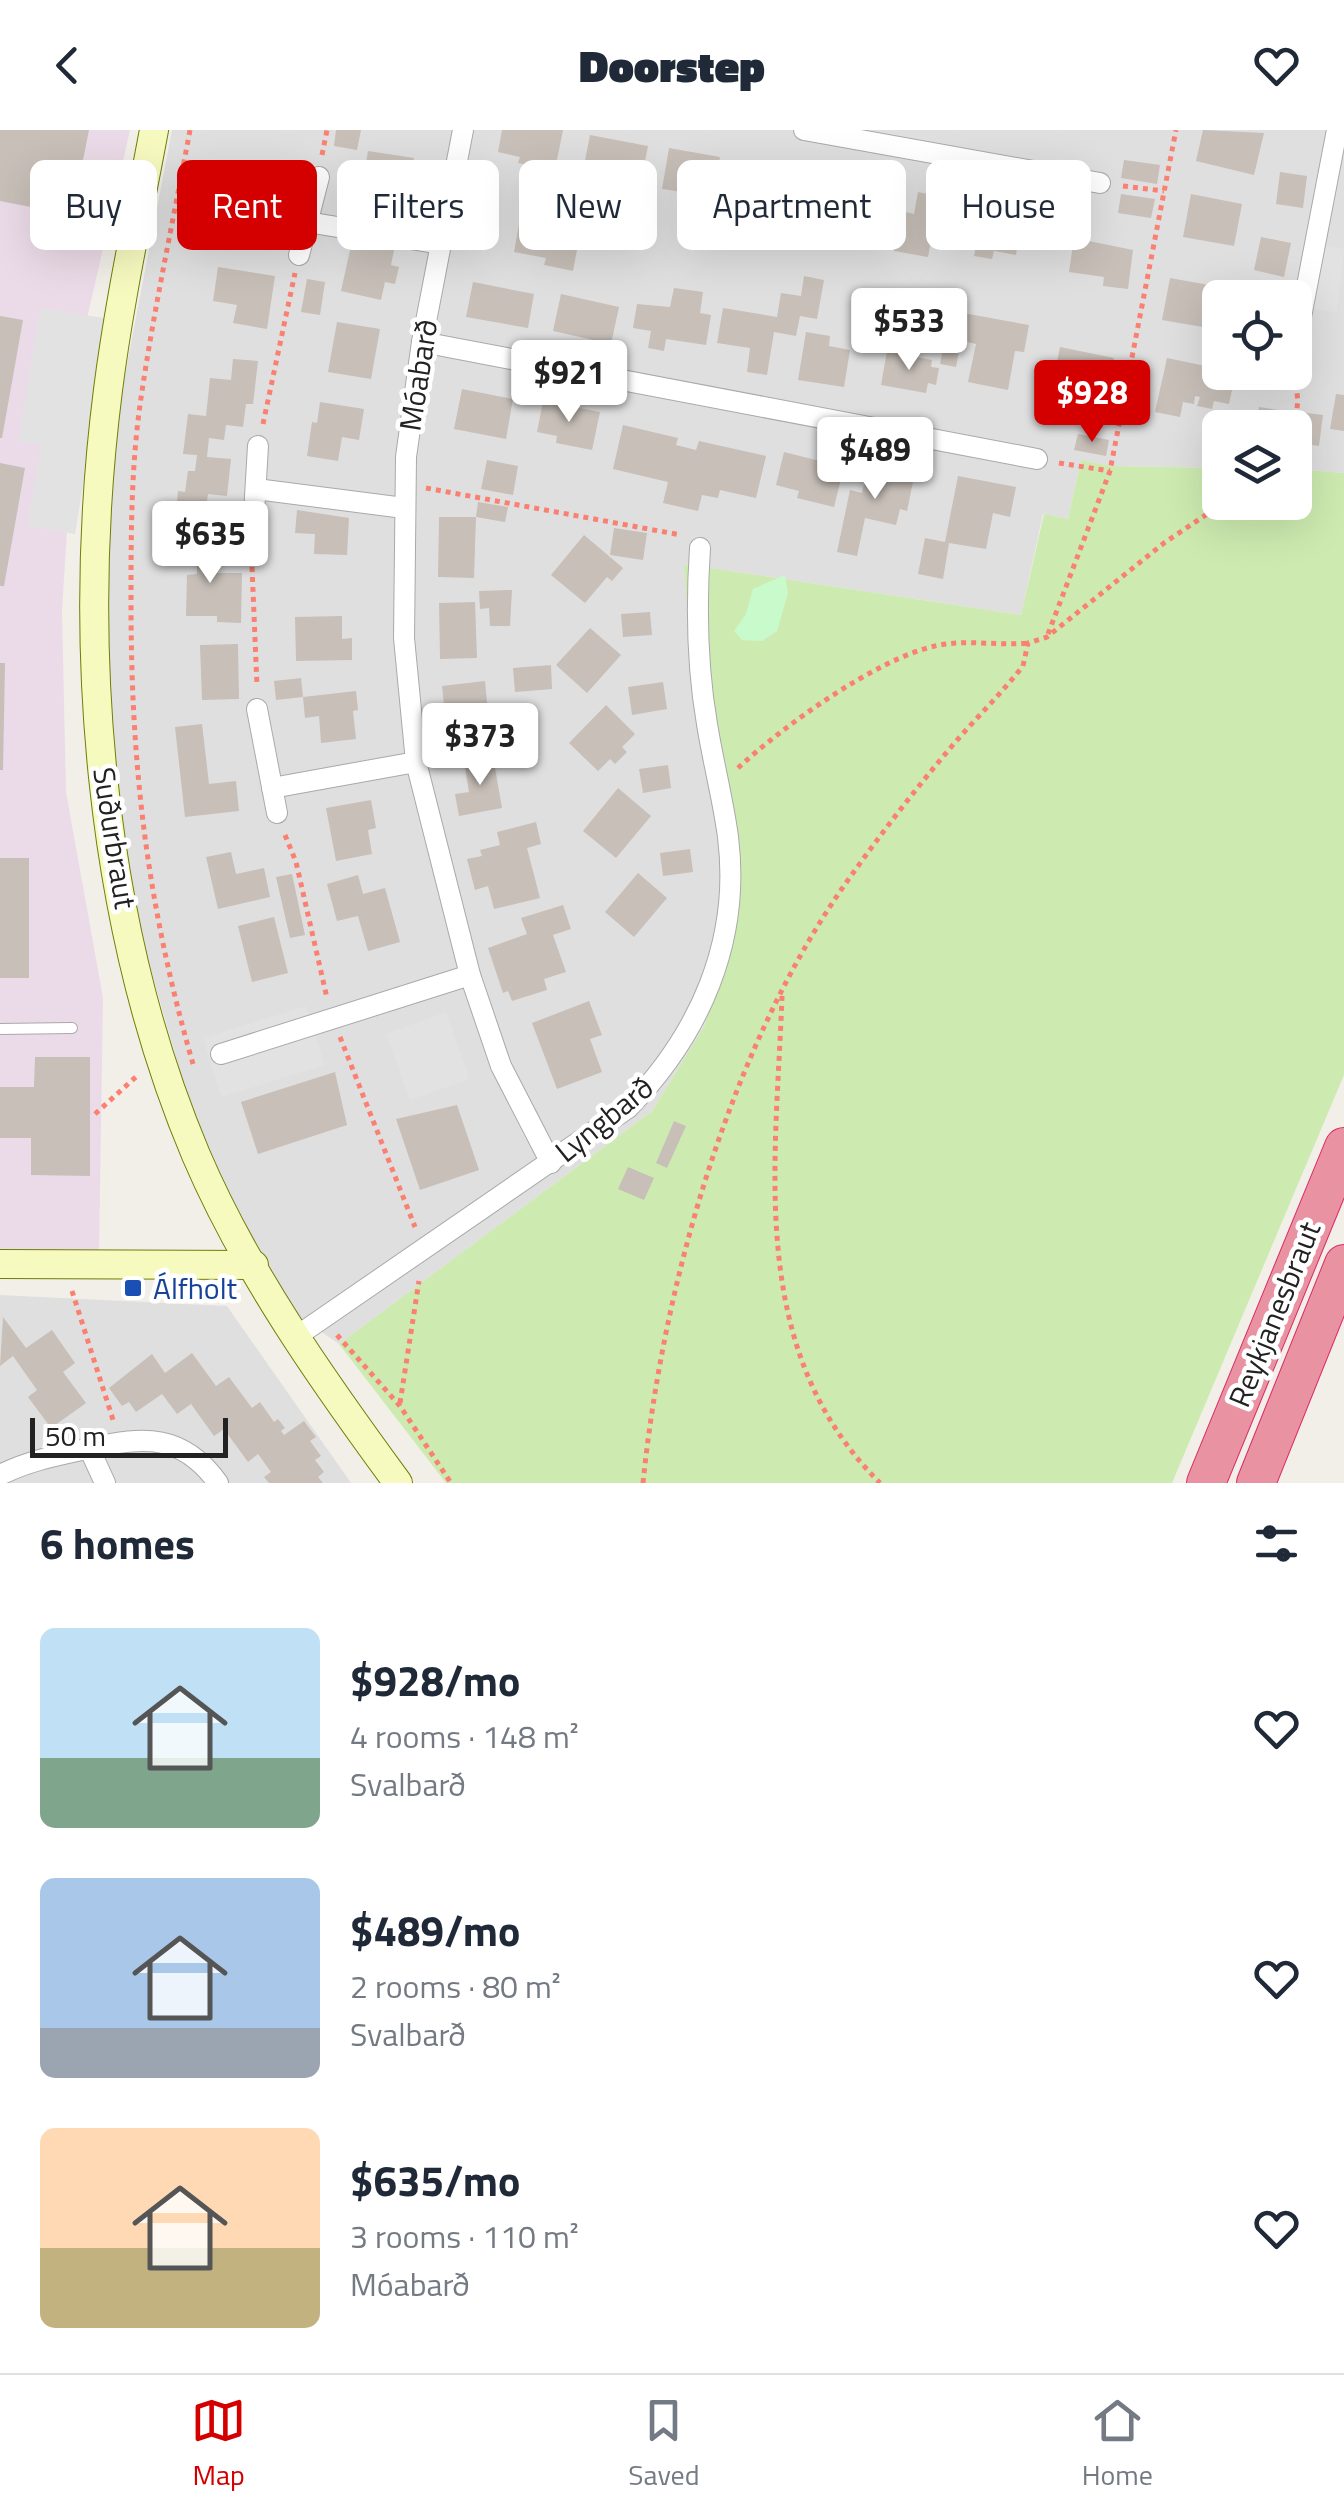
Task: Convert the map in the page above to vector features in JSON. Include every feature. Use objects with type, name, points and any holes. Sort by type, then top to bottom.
[{"type":"highway","name":"Reykjanesbraut","points":[[1206,1483],[1251,1365],[1344,1147]]},
{"type":"highway","name":"Reykjanesbraut","points":[[1256,1483],[1344,1264]]},
{"type":"street","name":"Suðurbraut","points":[[154,130],[108,390],[98,509],[94,654],[99,734],[116,860],[158,1056],[198,1158],[254,1265],[297,1336],[398,1483]]},
{"type":"street","name":"Móabarð","points":[[458,160],[464,130]]},
{"type":"street","points":[[804,130],[1100,183]]},
{"type":"street","points":[[1308,280],[1337,130]]},
{"type":"street","points":[[317,181],[318,177]]},
{"type":"street","points":[[298,255],[299,250]]},
{"type":"street","name":"Móabarð","points":[[440,250],[422,342],[405,484],[404,638],[416,762],[470,976],[501,1066],[551,1163]]},
{"type":"street","points":[[422,342],[1037,459]]},
{"type":"street","points":[[252,547],[258,446]]},
{"type":"street","points":[[256,489],[404,508]]},
{"type":"street","name":"Lyngbarð","points":[[297,1336],[616,1118],[670,1060],[703,1004],[718,968],[730,902],[728,836],[699,663],[700,548]]},
{"type":"street","points":[[257,709],[277,814]]},
{"type":"street","points":[[272,788],[416,762]]},
{"type":"street","points":[[221,1054],[470,976]]},
{"type":"street","points":[[0,1264],[254,1265]]},
{"type":"street","points":[[0,1475],[39,1459],[119,1440],[155,1440],[173,1446],[203,1466],[218,1483]]},
{"type":"street","points":[[89,1448],[105,1483]]},
{"type":"lane","points":[[0,1030],[72,1028]]},
{"type":"path","points":[[190,130],[140,406],[132,496],[131,718],[141,825],[156,913],[195,1070]]},
{"type":"path","points":[[1046,637],[1110,471],[1176,130]]},
{"type":"path","points":[[1100,183],[1164,191]]},
{"type":"path","points":[[258,446],[298,255]]},
{"type":"path","points":[[1037,459],[1110,471]]},
{"type":"path","points":[[405,484],[676,532],[700,548]]},
{"type":"path","points":[[719,785],[810,710],[905,656],[938,645],[1028,643],[1046,637],[1202,517]]},
{"type":"path","points":[[252,547],[257,709]]},
{"type":"path","points":[[643,1483],[656,1382],[678,1273],[730,1116],[782,992],[840,892],[941,760],[1022,666],[1028,643]]},
{"type":"path","points":[[277,814],[296,862],[333,1018],[424,1250],[400,1406]]},
{"type":"path","points":[[782,992],[775,1206],[777,1264],[784,1304],[805,1367],[828,1416],[880,1483]]},
{"type":"path","points":[[95,1114],[158,1056]]},
{"type":"path","points":[[58,1266],[58,1285],[72,1288],[119,1440]]},
{"type":"path","points":[[323,1319],[400,1406],[451,1483]]},
{"type":"shaded area","points":[[0,130],[130,130],[123,160],[30,160],[30,250],[103,250],[78,358],[62,610],[66,792],[103,998],[99,1252],[0,1249]]},
{"type":"shaded area","points":[[172,130],[1344,130],[1344,473],[1312,470],[1312,410],[1202,410],[1202,468],[1111,466],[1081,460],[1068,519],[1043,514],[1021,615],[684,564],[717,765],[726,944],[705,1025],[652,1111],[339,1344],[294,1313],[239,1215],[194,1120],[128,890],[103,656],[119,406],[149,250],[157,250],[157,208]]},
{"type":"shaded area","points":[[1323,246],[1344,249],[1337,312],[1313,309]]},
{"type":"shaded area","points":[[40,308],[110,319],[75,534],[27,526],[41,445],[18,441]]},
{"type":"shaded area","points":[[306,1006],[325,1065],[221,1097],[203,1038]]},
{"type":"shaded area","points":[[446,1012],[470,1079],[410,1100],[386,1034]]},
{"type":"shaded area","points":[[0,1295],[227,1306],[351,1483],[0,1483]]},
{"type":"green space","points":[[1081,460],[1111,466],[1202,468],[1202,520],[1312,520],[1312,470],[1344,473],[1344,1075],[1172,1483],[446,1483],[339,1344],[652,1111],[705,1025],[739,875],[692,669],[684,564],[1021,615],[1044,514],[1068,519]]},
{"type":"green space","points":[[785,575],[788,593],[777,631],[762,641],[742,640],[734,631],[746,614],[753,589]]},
{"type":"building","points":[[0,130],[89,130],[83,160],[30,160],[30,207],[0,201]]},
{"type":"building","points":[[336,130],[361,130],[357,150],[334,146]]},
{"type":"building","points":[[502,130],[563,130],[557,160],[519,160],[520,157],[498,152]]},
{"type":"building","points":[[1203,130],[1264,133],[1254,175],[1196,161]]},
{"type":"building","points":[[590,135],[648,146],[645,160],[585,160]]},
{"type":"building","points":[[669,148],[720,157],[677,160],[677,191],[662,189]]},
{"type":"building","points":[[368,151],[414,158],[414,160],[366,160]]},
{"type":"building","points":[[1124,160],[1160,165],[1157,184],[1121,178]]},
{"type":"building","points":[[1280,172],[1307,176],[1303,208],[1276,204]]},
{"type":"building","points":[[918,192],[926,194],[928,257],[894,251],[906,250],[906,212],[914,214]]},
{"type":"building","points":[[1121,194],[1155,199],[1151,218],[1118,213]]},
{"type":"building","points":[[1191,194],[1242,204],[1234,246],[1183,237]]},
{"type":"building","points":[[519,224],[519,250],[577,250],[573,271],[544,265],[546,258],[514,252]]},
{"type":"building","points":[[1261,237],[1291,243],[1284,277],[1254,270]]},
{"type":"building","points":[[1091,241],[1133,250],[1128,289],[1103,286],[1104,277],[1069,272],[1072,250],[1091,250]]},
{"type":"building","points":[[350,250],[394,250],[391,265],[399,267],[395,284],[385,282],[381,300],[341,291]]},
{"type":"building","points":[[975,250],[1017,250],[1016,255],[994,251],[992,259],[974,256]]},
{"type":"building","points":[[218,267],[275,276],[267,329],[233,323],[237,305],[213,301]]},
{"type":"building","points":[[804,276],[824,280],[817,319],[800,316],[796,336],[774,332],[767,375],[747,372],[750,348],[717,343],[723,308],[777,317],[781,293],[801,296]]},
{"type":"building","points":[[1170,278],[1202,284],[1202,327],[1162,320]]},
{"type":"building","points":[[307,279],[325,282],[320,315],[301,312]]},
{"type":"building","points":[[473,282],[534,294],[528,328],[466,317]]},
{"type":"building","points":[[674,288],[703,292],[700,313],[711,315],[706,345],[666,339],[664,351],[648,348],[651,331],[633,328],[637,304],[670,307]]},
{"type":"building","points":[[561,294],[619,307],[611,344],[553,331]]},
{"type":"building","points":[[963,313],[1029,325],[1024,352],[1015,351],[1008,390],[968,382],[976,344],[958,340]]},
{"type":"building","points":[[0,316],[23,320],[2,438],[0,438]]},
{"type":"building","points":[[337,322],[380,329],[371,379],[328,372]]},
{"type":"building","points":[[806,332],[830,336],[829,346],[850,350],[844,387],[798,380]]},
{"type":"building","points":[[944,343],[960,346],[956,367],[940,364]]},
{"type":"building","points":[[1060,347],[1114,358],[1102,420],[1065,413],[1068,394],[1051,391]]},
{"type":"building","points":[[887,351],[932,360],[931,367],[939,368],[936,385],[928,383],[926,393],[881,385]]},
{"type":"building","points":[[1167,358],[1202,365],[1202,390],[1232,390],[1229,404],[1214,401],[1212,409],[1197,406],[1200,397],[1195,396],[1194,404],[1183,402],[1180,417],[1155,412]]},
{"type":"building","points":[[233,359],[258,361],[253,404],[246,404],[243,427],[226,425],[224,440],[209,438],[207,457],[231,459],[227,496],[208,494],[205,515],[176,512],[178,491],[185,492],[188,471],[195,471],[197,455],[183,454],[188,414],[206,416],[210,378],[231,380]]},
{"type":"building","points":[[462,389],[513,399],[506,439],[454,429]]},
{"type":"building","points":[[1336,394],[1344,395],[1344,431],[1330,429]]},
{"type":"building","points":[[543,401],[600,412],[592,450],[556,443],[557,436],[537,432]]},
{"type":"building","points":[[320,402],[364,409],[359,440],[342,437],[338,461],[307,456],[312,422],[317,423]]},
{"type":"building","points":[[1312,414],[1323,415],[1319,446],[1312,445]]},
{"type":"building","points":[[623,425],[678,438],[676,445],[696,450],[699,441],[766,456],[756,498],[720,490],[718,498],[702,495],[698,511],[663,503],[668,482],[613,469]]},
{"type":"building","points":[[1078,434],[1109,440],[1106,456],[1074,450]]},
{"type":"building","points":[[784,452],[844,467],[834,507],[797,498],[799,491],[776,485]]},
{"type":"building","points":[[870,458],[915,472],[907,511],[900,509],[896,525],[865,518],[857,556],[837,552],[850,490],[862,493]]},
{"type":"building","points":[[487,460],[518,466],[513,495],[481,489]]},
{"type":"building","points":[[0,463],[25,468],[4,586],[0,586]]},
{"type":"building","points":[[958,476],[1016,487],[1010,517],[993,513],[986,549],[949,543],[943,579],[918,574],[925,538],[945,542]]},
{"type":"building","points":[[478,502],[508,507],[505,522],[476,517]]},
{"type":"building","points":[[297,510],[349,518],[347,555],[314,554],[315,534],[295,533]]},
{"type":"building","points":[[439,517],[476,517],[474,578],[438,577]]},
{"type":"building","points":[[614,528],[647,533],[643,560],[610,555]]},
{"type":"building","points":[[584,535],[623,568],[612,581],[607,577],[585,603],[551,575]]},
{"type":"building","points":[[173,543],[211,544],[211,564],[206,564],[206,573],[242,573],[241,623],[217,622],[217,616],[186,616],[187,575],[197,574],[197,564],[173,563]]},
{"type":"building","points":[[512,590],[510,626],[490,626],[489,608],[480,609],[479,591]]},
{"type":"building","points":[[475,602],[477,658],[440,659],[439,603]]},
{"type":"building","points":[[650,612],[652,635],[623,637],[621,614]]},
{"type":"building","points":[[342,616],[342,639],[352,638],[352,660],[296,661],[295,617]]},
{"type":"building","points":[[590,628],[621,655],[587,693],[556,665]]},
{"type":"building","points":[[238,644],[239,699],[202,700],[200,645]]},
{"type":"building","points":[[0,663],[5,663],[3,770],[0,770]]},
{"type":"building","points":[[551,665],[552,689],[515,692],[513,668]]},
{"type":"building","points":[[301,678],[303,697],[276,700],[274,681]]},
{"type":"building","points":[[485,681],[488,712],[513,705],[514,714],[508,715],[510,735],[448,742],[442,686]]},
{"type":"building","points":[[663,682],[667,709],[632,715],[628,687]]},
{"type":"building","points":[[356,691],[356,739],[321,743],[319,716],[305,718],[303,697]]},
{"type":"building","points":[[606,705],[635,734],[622,747],[627,752],[615,764],[610,759],[598,771],[569,743]]},
{"type":"building","points":[[202,724],[209,784],[236,781],[239,811],[185,817],[175,727]]},
{"type":"building","points":[[493,756],[502,808],[459,816],[455,794],[469,792],[464,761]]},
{"type":"building","points":[[668,765],[671,788],[643,793],[639,769]]},
{"type":"building","points":[[618,788],[651,816],[616,858],[583,831]]},
{"type":"building","points":[[371,800],[376,828],[368,830],[372,854],[336,861],[326,808]]},
{"type":"building","points":[[536,822],[541,844],[527,848],[540,898],[494,909],[488,886],[475,890],[467,859],[482,856],[480,850],[500,845],[497,832]]},
{"type":"building","points":[[690,849],[693,872],[663,876],[660,853]]},
{"type":"building","points":[[231,852],[236,874],[264,868],[270,897],[218,909],[206,857]]},
{"type":"building","points":[[0,858],[29,858],[29,978],[0,978]]},
{"type":"building","points":[[638,873],[667,898],[634,937],[605,912]]},
{"type":"building","points":[[292,874],[305,935],[290,938],[276,877]]},
{"type":"building","points":[[358,875],[363,894],[385,888],[400,942],[368,951],[358,916],[337,921],[327,884]]},
{"type":"building","points":[[563,905],[571,929],[553,935],[566,972],[544,979],[547,990],[512,1001],[508,991],[503,993],[488,948],[527,934],[521,918]]},
{"type":"building","points":[[274,917],[288,973],[252,982],[238,926]]},
{"type":"building","points":[[589,1001],[602,1035],[590,1039],[602,1072],[557,1089],[532,1023]]},
{"type":"building","points":[[35,1057],[90,1057],[90,1176],[31,1175],[31,1138],[0,1138],[0,1087],[34,1087]]},
{"type":"building","points":[[335,1072],[347,1125],[258,1154],[241,1102]]},
{"type":"building","points":[[457,1105],[479,1170],[420,1190],[396,1119]]},
{"type":"building","points":[[674,1121],[686,1126],[667,1168],[656,1163]]},
{"type":"building","points":[[628,1167],[654,1178],[644,1200],[618,1189]]},
{"type":"building","points":[[3,1317],[26,1348],[52,1330],[75,1363],[63,1372],[86,1403],[51,1428],[28,1397],[37,1390],[13,1356],[0,1366]]},
{"type":"building","points":[[192,1353],[216,1386],[229,1377],[252,1408],[260,1402],[274,1422],[278,1419],[285,1428],[281,1431],[284,1435],[304,1421],[316,1437],[310,1441],[321,1456],[315,1460],[324,1472],[318,1477],[323,1483],[269,1483],[264,1477],[271,1472],[258,1454],[248,1462],[224,1429],[214,1436],[191,1404],[177,1414],[162,1394],[136,1412],[129,1402],[122,1406],[109,1388],[152,1354],[165,1373]]},
{"type":"place","name":"Álfholt","points":[[133,1288]]}]
